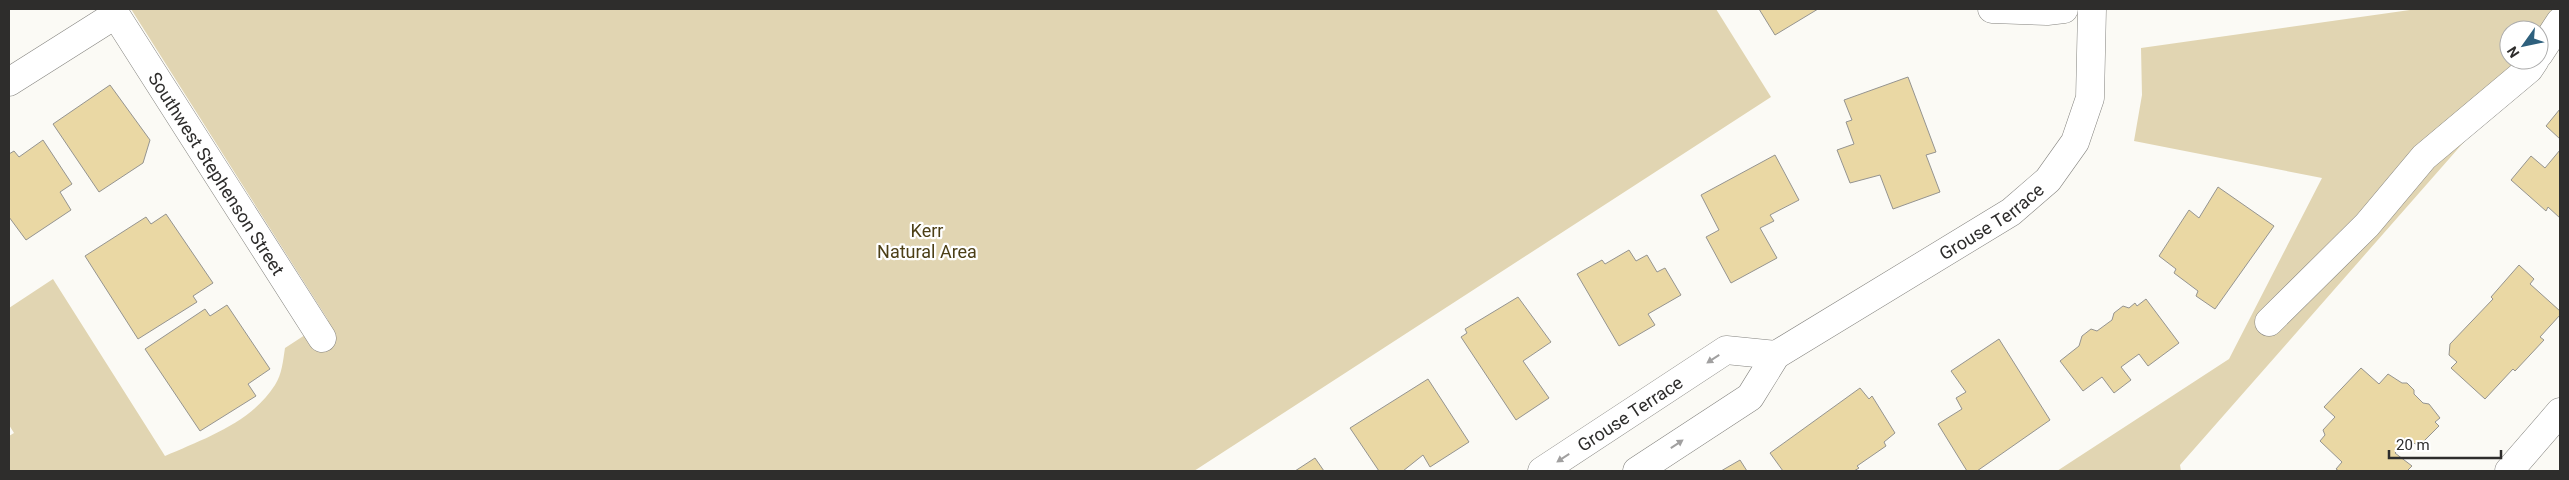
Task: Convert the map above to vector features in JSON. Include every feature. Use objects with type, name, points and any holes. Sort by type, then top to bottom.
[{"type":"street","points":[[1992,9],[2047,11],[2064,9]]},
{"type":"street","name":"Grouse Terrace","points":[[1637,471],[1750,397],[1776,355],[2011,212],[2048,180],[2075,142],[2090,98],[2092,9]]},
{"type":"street","points":[[9,82],[114,12]]},
{"type":"street","name":"Southwest Stephenson Street","points":[[114,12],[322,338]]},
{"type":"street","points":[[2549,39],[2560,22]]},
{"type":"street","points":[[2269,322],[2367,225],[2424,157],[2528,70]]},
{"type":"street","name":"Grouse Terrace","points":[[1542,471],[1726,350],[1776,355]]},
{"type":"street","points":[[2508,471],[2560,412]]},
{"type":"green space","name":"Kerr Natural Area","points":[[131,9],[1716,9],[1771,97],[1194,471],[9,471],[9,436],[14,433],[9,425],[9,308],[53,279],[165,456],[210,436],[240,420],[253,410],[275,385],[282,367],[285,348],[328,320]]},
{"type":"green space","points":[[2417,9],[2560,9],[2549,20],[2499,20],[2499,70],[2527,70],[2180,465],[2181,471],[2057,471],[2229,359],[2322,178],[2134,141],[2142,95],[2141,48]]},
{"type":"building","points":[[1759,9],[1818,9],[1775,35]]},
{"type":"building","points":[[1908,77],[1936,152],[1926,155],[1940,192],[1893,209],[1880,175],[1850,183],[1837,150],[1854,144],[1846,122],[1852,120],[1844,100]]},
{"type":"building","points":[[110,85],[150,140],[143,163],[99,192],[53,124]]},
{"type":"building","points":[[2560,109],[2560,139],[2546,126]]},
{"type":"building","points":[[43,140],[72,184],[60,192],[71,210],[26,240],[9,217],[9,154],[14,151],[19,157]]},
{"type":"building","points":[[2560,150],[2560,218],[2548,207],[2546,211],[2511,180],[2531,156],[2545,168]]},
{"type":"building","points":[[1775,155],[1799,200],[1770,215],[1774,221],[1760,228],[1777,258],[1731,283],[1706,237],[1719,230],[1701,195]]},
{"type":"building","points":[[2218,187],[2274,226],[2215,309],[2196,296],[2198,291],[2174,273],[2176,269],[2159,256],[2189,210],[2199,218]]},
{"type":"building","points":[[166,214],[213,283],[193,296],[197,302],[138,339],[85,256],[146,217],[151,224]]},
{"type":"building","points":[[1629,250],[1636,261],[1647,255],[1657,272],[1665,268],[1681,295],[1648,314],[1655,325],[1619,346],[1577,274],[1602,260],[1605,264]]},
{"type":"building","points":[[2519,265],[2534,279],[2530,284],[2560,311],[2560,315],[2540,337],[2544,340],[2485,399],[2451,368],[2457,362],[2449,355],[2450,344],[2493,299],[2491,297]]},
{"type":"building","points":[[1518,297],[1551,342],[1523,361],[1549,398],[1516,420],[1461,337],[1467,333],[1465,329]]},
{"type":"building","points":[[2146,299],[2179,343],[2148,366],[2139,354],[2121,367],[2131,380],[2114,393],[2102,377],[2083,391],[2060,361],[2079,346],[2082,336],[2091,329],[2097,331],[2112,320],[2114,313],[2123,306],[2129,308],[2135,303],[2137,306]]},
{"type":"building","points":[[227,305],[270,369],[248,384],[256,396],[200,431],[145,349],[205,309],[210,316]]},
{"type":"building","points":[[1999,339],[2050,420],[1977,471],[1967,471],[1938,424],[1962,409],[1956,398],[1966,392],[1951,371]]},
{"type":"building","points":[[2361,368],[2379,384],[2388,374],[2402,383],[2407,383],[2414,390],[2414,394],[2423,403],[2429,404],[2440,418],[2435,422],[2439,426],[2422,443],[2419,441],[2416,444],[2407,441],[2395,453],[2412,466],[2407,471],[2339,471],[2336,469],[2342,462],[2320,441],[2325,435],[2323,430],[2335,417],[2324,407]]},
{"type":"building","points":[[1428,379],[1469,442],[1430,467],[1423,455],[1403,471],[1379,471],[1350,428]]},
{"type":"building","points":[[1860,388],[1869,399],[1872,396],[1895,433],[1884,442],[1886,446],[1857,466],[1859,468],[1854,471],[1783,471],[1770,453]]},
{"type":"building","points":[[1315,458],[1324,471],[1295,471]]},
{"type":"building","points":[[1740,460],[1747,471],[1721,471]]}]
